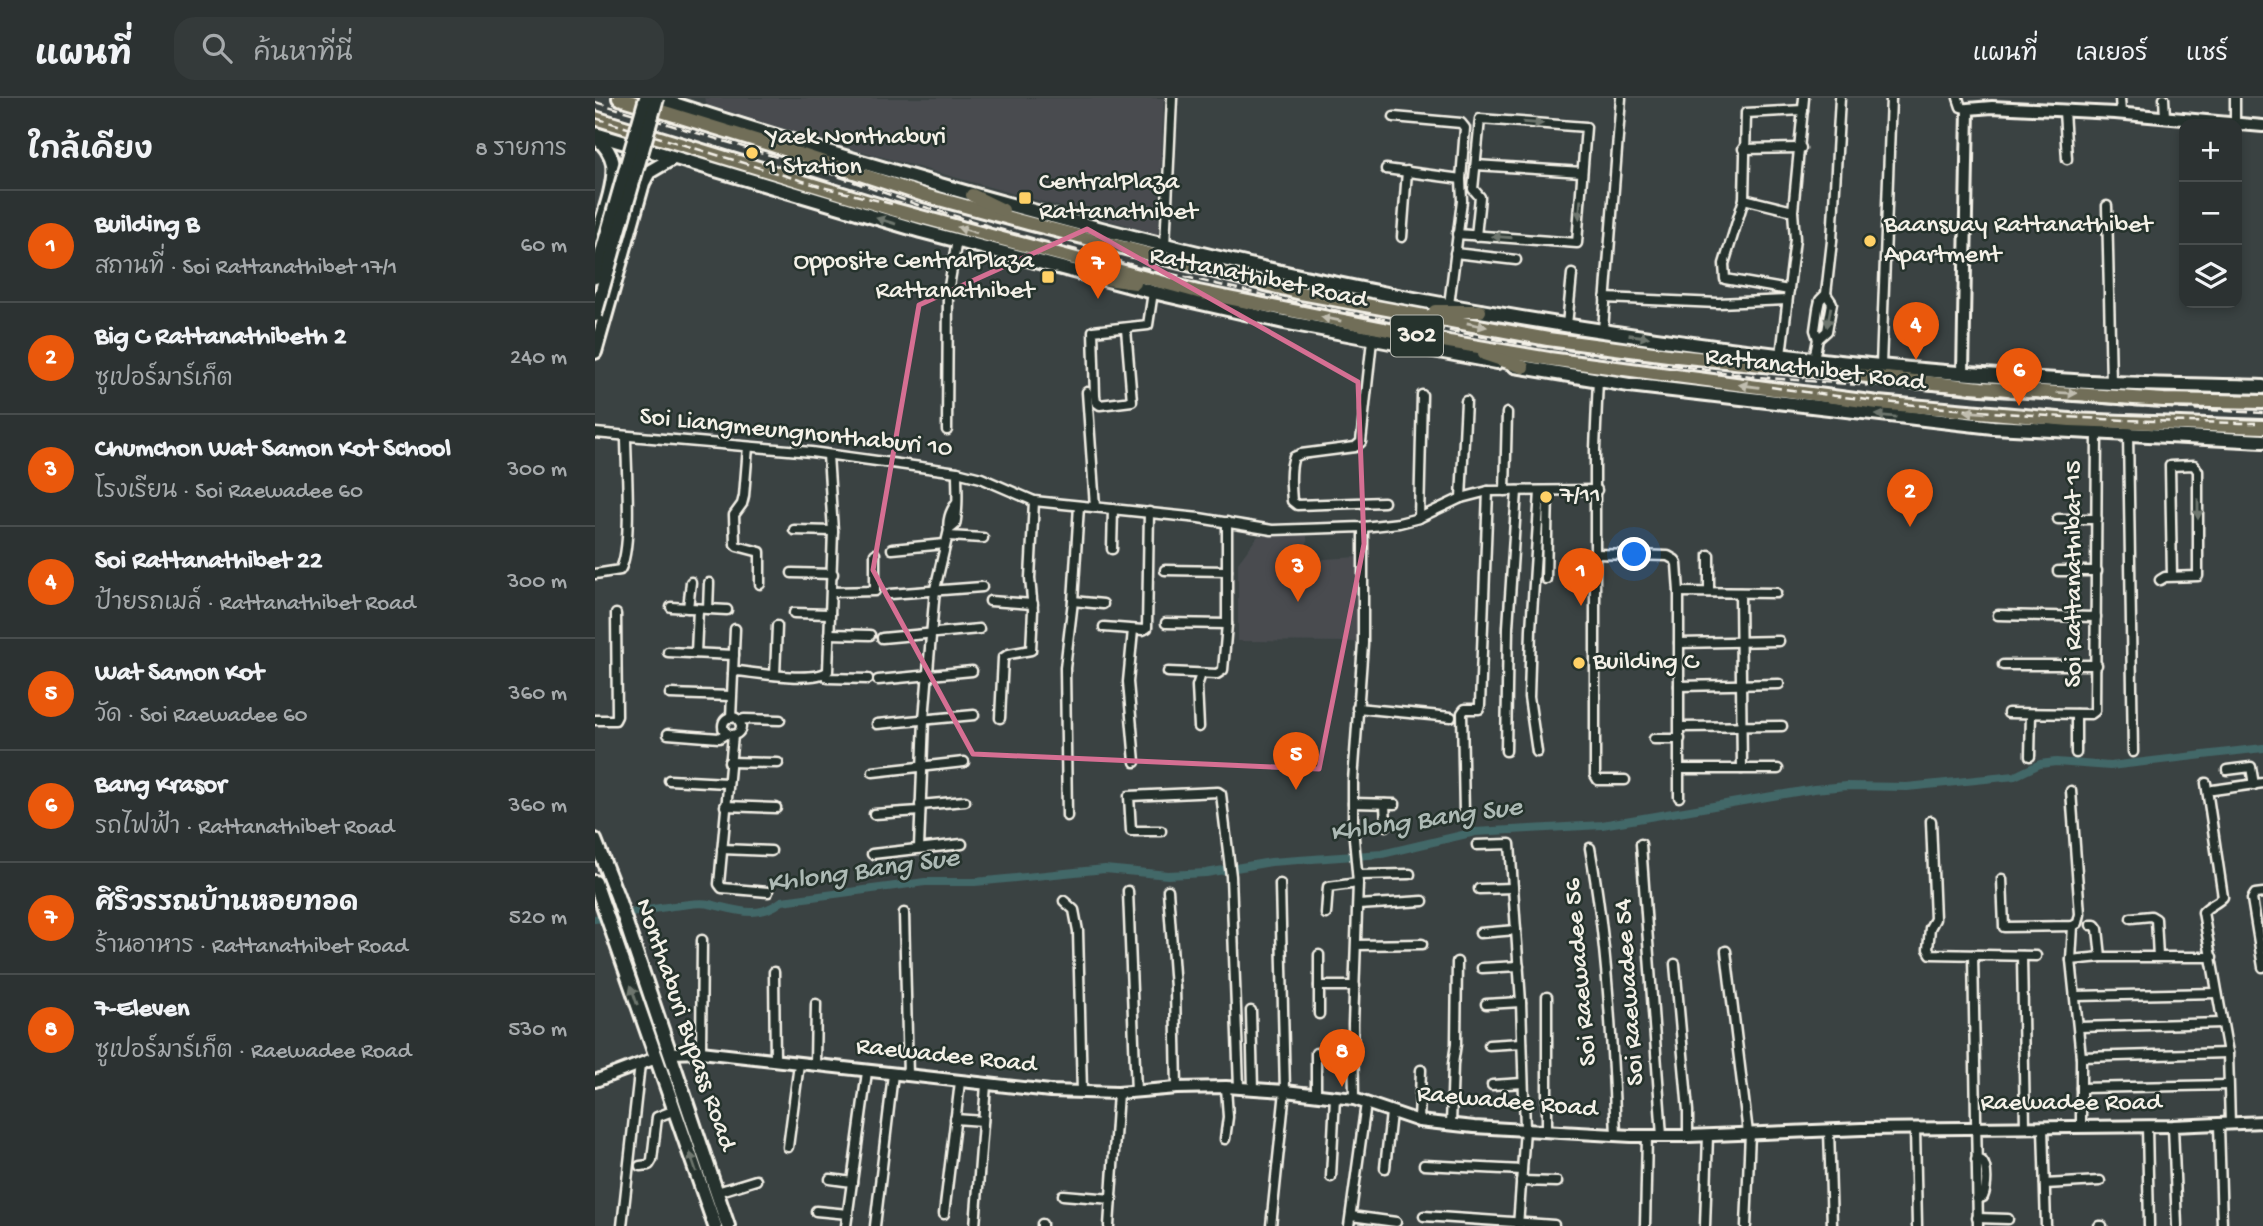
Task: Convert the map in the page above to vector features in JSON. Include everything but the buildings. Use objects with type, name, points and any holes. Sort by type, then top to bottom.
[{"type":"main road","name":"Rattanathibet Road","points":[[619,98],[924,195],[1028,223],[1301,293],[1548,339],[1794,369],[1981,388],[2164,400],[2260,395]]},
{"type":"main road","points":[[595,277],[646,98]]},
{"type":"main road","name":"Rattanathibet Road","points":[[656,98],[972,195],[1165,246],[1322,281],[1480,311],[1814,359],[2260,395]]},
{"type":"main road","points":[[595,315],[656,98]]},
{"type":"main road","points":[[685,98],[699,112]]},
{"type":"main road","name":"Rattanathibet Road","points":[[595,118],[895,210],[1198,292],[1449,342],[1549,359],[1878,403],[2070,420],[2263,427]]},
{"type":"main road","name":"Rattanathibet Road","points":[[595,135],[957,240],[1153,292],[1372,340],[1598,379],[1893,417],[1993,427],[2263,440]]},
{"type":"main road","points":[[595,135],[604,144],[613,165],[595,242]]},
{"type":"main road","points":[[595,352],[643,183],[649,172],[673,158]]},
{"type":"main road","points":[[612,178],[618,169],[626,166],[639,171],[643,183]]},
{"type":"main road","points":[[972,195],[1028,223]]},
{"type":"main road","points":[[1100,278],[1198,292]]},
{"type":"main road","points":[[1407,312],[1480,311]]},
{"type":"main road","points":[[1449,342],[1523,367]]},
{"type":"main road","name":"Nonthaburi Bypass Road","points":[[595,840],[617,896],[728,1226]]},
{"type":"main road","name":"Nonthaburi Bypass Road","points":[[595,882],[715,1226]]},
{"type":"street","points":[[1165,246],[1172,98]]},
{"type":"street","points":[[1603,330],[1621,98]]},
{"type":"street","points":[[1781,355],[1795,239],[1793,211],[1804,98]]},
{"type":"street","points":[[1814,359],[1818,339],[1815,330],[1818,309],[1820,300],[1826,294],[1832,241],[1840,98]]},
{"type":"street","points":[[1881,366],[1891,98]]},
{"type":"street","points":[[1958,98],[1961,107],[1968,109],[1992,107],[2188,119]]},
{"type":"street","points":[[2120,98],[2121,113]]},
{"type":"street","points":[[2164,98],[2165,117]]},
{"type":"street","points":[[2235,98],[2235,119]]},
{"type":"street","points":[[1962,373],[1968,109]]},
{"type":"street","points":[[1788,295],[1725,279],[1724,264],[1744,199],[1746,113],[1803,110]]},
{"type":"street","points":[[2064,111],[2067,159]]},
{"type":"street","points":[[1394,117],[1464,125],[1462,201],[1449,305]]},
{"type":"street","points":[[1457,234],[1476,236],[1577,243],[1586,127],[1480,119],[1473,189],[1480,197],[1476,236]]},
{"type":"street","points":[[2242,124],[2263,126]]},
{"type":"street","points":[[1744,149],[1801,148]]},
{"type":"street","points":[[1476,165],[1582,172]]},
{"type":"street","points":[[1386,169],[1461,179]]},
{"type":"street","points":[[1402,237],[1407,171]]},
{"type":"street","points":[[1744,199],[1793,211]]},
{"type":"street","points":[[2107,206],[2111,383]]},
{"type":"street","points":[[947,430],[948,292],[957,240]]},
{"type":"street","points":[[1455,253],[1515,260]]},
{"type":"street","points":[[1567,325],[1572,274]]},
{"type":"street","points":[[1126,329],[1132,401],[1100,405],[1095,396],[1093,331],[1148,325],[1153,292]]},
{"type":"street","points":[[1605,298],[1718,303],[1788,295]]},
{"type":"street","points":[[1372,340],[1361,442],[1355,447],[1294,457],[1292,501],[1297,505],[1384,502]]},
{"type":"street","points":[[1598,379],[1595,446],[1595,775],[1598,780],[1625,780]]},
{"type":"street","points":[[1087,392],[1095,507]]},
{"type":"street","points":[[1419,518],[1422,396]]},
{"type":"street","points":[[1461,498],[1466,401]]},
{"type":"street","points":[[1505,491],[1507,413]]},
{"type":"street","name":"Soi Rattanathibat 15","points":[[2008,713],[2091,714],[2095,711],[2097,432]]},
{"type":"street","name":"Soi Liangmeungnonthaburi 10","points":[[595,433],[828,455],[957,472],[981,478],[1034,501],[1149,512],[1272,530],[1398,523],[1419,518],[1461,498],[1488,491],[1597,491]]},
{"type":"street","points":[[2128,433],[2133,752]]},
{"type":"street","points":[[595,575],[598,572],[620,570],[623,566],[627,541],[626,437]]},
{"type":"street","points":[[748,447],[744,496],[734,515],[735,544],[760,552],[760,584]]},
{"type":"street","points":[[733,674],[737,671],[800,677],[828,671],[833,531],[828,455]]},
{"type":"street","points":[[2160,580],[2172,576],[2198,576],[2198,471],[2194,465],[2170,466],[2172,576]]},
{"type":"street","points":[[919,848],[927,675],[935,589],[947,537],[955,526],[958,511],[957,472]]},
{"type":"street","points":[[1464,814],[1462,713],[1465,709],[1479,709],[1480,705],[1488,491]]},
{"type":"street","points":[[1506,751],[1508,627],[1517,491]]},
{"type":"street","points":[[1544,492],[1546,579]]},
{"type":"street","points":[[1537,752],[1529,697],[1544,492]]},
{"type":"street","points":[[1000,718],[1003,660],[1009,654],[1031,650],[1033,604],[1030,578],[1034,501]]},
{"type":"street","points":[[1066,816],[1065,668],[1073,601],[1079,506]]},
{"type":"street","points":[[1112,549],[1113,509]]},
{"type":"street","points":[[1104,626],[1143,631],[1147,628],[1149,512]]},
{"type":"street","points":[[2057,519],[2097,519]]},
{"type":"street","points":[[1168,672],[1217,674],[1222,671],[1227,624],[1227,522]]},
{"type":"street","points":[[1354,1099],[1358,879],[1353,803],[1363,644],[1363,527]]},
{"type":"street","points":[[794,530],[833,531]]},
{"type":"street","points":[[892,549],[947,537],[983,538]]},
{"type":"street","points":[[832,592],[874,591],[875,554]]},
{"type":"street","points":[[1596,554],[1668,556],[1675,559],[1677,564],[1679,797]]},
{"type":"street","points":[[1709,555],[1709,592]]},
{"type":"street","points":[[1165,570],[1227,570]]},
{"type":"street","points":[[2058,570],[2097,571]]},
{"type":"street","points":[[792,573],[833,574]]},
{"type":"street","points":[[691,582],[696,653]]},
{"type":"street","points":[[708,609],[709,583]]},
{"type":"street","points":[[890,594],[982,587]]},
{"type":"street","points":[[1679,592],[1776,593]]},
{"type":"street","points":[[1739,593],[1742,769]]},
{"type":"street","points":[[990,601],[1033,604]]},
{"type":"street","points":[[1073,601],[1103,604]]},
{"type":"street","points":[[671,607],[727,610]]},
{"type":"street","points":[[794,612],[830,614]]},
{"type":"street","points":[[595,720],[615,720],[617,716],[617,614]]},
{"type":"street","points":[[1998,615],[2096,617]]},
{"type":"street","points":[[1165,623],[1227,624]]},
{"type":"street","points":[[775,675],[778,626]]},
{"type":"street","points":[[668,734],[719,738],[740,730],[731,696],[735,629]]},
{"type":"street","points":[[882,638],[979,629]]},
{"type":"street","points":[[1133,630],[1128,682],[1135,762]]},
{"type":"street","points":[[829,634],[870,635]]},
{"type":"street","points":[[1679,643],[1779,641]]},
{"type":"street","points":[[668,652],[734,655]]},
{"type":"street","points":[[2003,665],[2097,666]]},
{"type":"street","points":[[878,680],[972,671]]},
{"type":"street","points":[[824,674],[828,678],[867,679]]},
{"type":"street","points":[[1199,727],[1197,686],[1201,674]]},
{"type":"street","points":[[1679,686],[1779,684]]},
{"type":"street","points":[[670,694],[731,696]]},
{"type":"street","points":[[1357,708],[1451,717]]},
{"type":"street","points":[[2030,756],[2031,713]]},
{"type":"street","points":[[2076,714],[2076,753]]},
{"type":"street","points":[[877,724],[974,715]]},
{"type":"street","points":[[730,734],[723,729],[724,723],[735,719],[780,720]]},
{"type":"street","points":[[1680,727],[1782,726]]},
{"type":"street","points":[[730,734],[719,884],[722,888],[768,892]]},
{"type":"street","points":[[1654,739],[1680,739]]},
{"type":"street","points":[[729,761],[778,763]]},
{"type":"street","points":[[873,772],[964,762]]},
{"type":"street","points":[[2222,1226],[2228,1054],[2203,912],[2210,904],[2223,897],[2209,786],[2258,784],[2251,767],[2227,770]]},
{"type":"street","points":[[1679,769],[1778,769]]},
{"type":"street","points":[[669,780],[727,783]]},
{"type":"street","points":[[2002,879],[2004,927],[2073,926],[2078,923],[2080,914],[2071,791]]},
{"type":"street","points":[[1161,831],[1131,831],[1129,796],[1219,792],[1222,796],[1231,876],[1239,1087]]},
{"type":"street","points":[[874,814],[964,802]]},
{"type":"street","points":[[1353,803],[1390,804],[1386,826]]},
{"type":"street","points":[[725,806],[776,808]]},
{"type":"street","points":[[1931,821],[1935,919],[1930,928],[1928,949],[1936,956],[2036,956]]},
{"type":"street","points":[[872,854],[962,844]]},
{"type":"street","points":[[1477,845],[1510,844],[1521,1002],[1525,1129],[1518,1224]]},
{"type":"street","name":"Soi Raewadee 54","points":[[1641,844],[1663,1136]]},
{"type":"street","name":"Soi Raewadee 56","points":[[1590,848],[1598,895],[1610,1009],[1616,1135]]},
{"type":"street","points":[[722,849],[771,851]]},
{"type":"street","points":[[1326,914],[1328,887],[1358,879],[1410,874]]},
{"type":"street","points":[[1271,1226],[1285,1091],[1280,884]]},
{"type":"street","points":[[1479,889],[1513,888]]},
{"type":"street","points":[[1168,890],[1175,988],[1177,1088]]},
{"type":"street","points":[[1128,891],[1136,1092]]},
{"type":"street","points":[[2263,893],[2255,894],[2252,899],[2263,967]]},
{"type":"street","points":[[1064,901],[1074,910],[1078,931],[1082,1092]]},
{"type":"street","points":[[1358,905],[1423,901]]},
{"type":"street","points":[[904,913],[908,1076]]},
{"type":"street","points":[[2131,918],[2151,916],[2156,919],[2158,957]]},
{"type":"street","points":[[2091,925],[2098,929],[2101,957]]},
{"type":"street","points":[[2073,926],[2071,960],[2081,1057],[2081,1127]]},
{"type":"street","points":[[1481,933],[1516,930]]},
{"type":"street","points":[[701,1052],[702,940]]},
{"type":"street","points":[[1357,945],[1422,944]]},
{"type":"street","points":[[1726,951],[1749,1133],[1746,1226]]},
{"type":"street","points":[[1319,955],[1319,1014]]},
{"type":"street","points":[[1973,955],[1977,1222],[2008,1219]]},
{"type":"street","points":[[2022,956],[2025,1127]]},
{"type":"street","points":[[2071,960],[2101,957],[2212,957]]},
{"type":"street","points":[[1451,1125],[1457,962]]},
{"type":"street","points":[[1675,964],[1688,1136]]},
{"type":"street","points":[[1482,968],[1518,966]]},
{"type":"street","points":[[774,972],[775,1061]]},
{"type":"street","points":[[1319,986],[1355,986]]},
{"type":"street","points":[[2076,996],[2217,993]]},
{"type":"street","points":[[1547,997],[1548,1131]]},
{"type":"street","points":[[1486,1003],[1521,1002]]},
{"type":"street","points":[[815,1065],[816,1004]]},
{"type":"street","points":[[1251,1011],[1253,1089]]},
{"type":"street","points":[[2079,1027],[2222,1023]]},
{"type":"street","points":[[1489,1045],[1522,1043]]},
{"type":"street","name":"Raewadee Road","points":[[670,1053],[701,1052],[986,1085],[1082,1092],[1118,1093],[1239,1087],[1354,1099],[1419,1121],[1616,1135],[1688,1136],[1829,1130],[2173,1126],[2263,1122]]},
{"type":"street","points":[[1315,1053],[1316,1095]]},
{"type":"street","points":[[2081,1057],[2228,1054]]},
{"type":"street","points":[[595,1081],[656,1058]]},
{"type":"street","points":[[788,1147],[799,1063]]},
{"type":"street","points":[[622,1226],[640,1064]]},
{"type":"street","points":[[1419,1121],[1421,1070]]},
{"type":"street","points":[[846,1226],[867,1072]]},
{"type":"street","points":[[875,1226],[893,1074]]},
{"type":"street","points":[[944,1214],[960,1082]]},
{"type":"street","points":[[1492,1085],[1523,1083]]},
{"type":"street","points":[[975,1226],[986,1085]]},
{"type":"street","points":[[2081,1088],[2228,1085]]},
{"type":"street","points":[[1226,1087],[1226,1139]]},
{"type":"street","points":[[1109,1226],[1118,1093]]},
{"type":"street","points":[[1331,1177],[1335,1097]]},
{"type":"street","points":[[1349,1226],[1366,1103]]},
{"type":"street","points":[[641,1166],[649,1165],[652,1160],[657,1116],[675,1110]]},
{"type":"street","points":[[1385,1168],[1391,1113]]},
{"type":"street","points":[[955,1118],[983,1121]]},
{"type":"street","points":[[2147,1126],[2149,1226]]},
{"type":"street","points":[[2173,1126],[2177,1226]]},
{"type":"street","points":[[2043,1127],[2046,1226]]},
{"type":"street","points":[[1915,1128],[1917,1226]]},
{"type":"street","points":[[1829,1130],[1832,1226]]},
{"type":"street","points":[[1706,1226],[1708,1135]]},
{"type":"street","points":[[1645,1226],[1647,1136]]},
{"type":"street","points":[[1424,1165],[1522,1170]]},
{"type":"street","points":[[830,1179],[852,1182]]},
{"type":"street","points":[[717,1192],[756,1180]]},
{"type":"street","points":[[1521,1181],[1557,1182]]},
{"type":"street","points":[[2045,1184],[2100,1181]]},
{"type":"street","points":[[1063,1195],[1112,1199]]},
{"type":"street","points":[[816,1211],[848,1214]]},
{"type":"street","points":[[1351,1216],[1397,1222]]},
{"type":"street","points":[[1424,1216],[1554,1225]]},
{"type":"highlighted area","points":[[1087,229],[1358,382],[1364,544],[1319,769],[973,754],[873,570],[919,305]]},
{"type":"shaded area","points":[[704,98],[1164,98],[1158,234],[825,141],[708,105]]},
{"type":"shaded area","points":[[1258,536],[1307,536],[1308,560],[1358,557],[1358,642],[1238,641],[1238,563]]},
{"type":"waterway","name":"Khlong Bang Sue","points":[[595,919],[699,903],[755,912],[773,907],[782,901],[925,882],[975,882],[1105,869],[1168,875],[1206,873],[1271,862],[1382,854],[1475,832],[1602,825],[1814,789],[1847,786],[1907,787],[2015,776],[2040,764],[2056,762],[2110,766],[2263,748]]},
{"type":"railway","points":[[595,102],[829,173],[918,205],[1013,233],[1137,266],[1312,306],[1517,343],[1757,377],[2135,406],[2263,413]]},
{"type":"railway","points":[[595,118],[826,188],[892,204]]},
{"type":"railway","points":[[1771,387],[1892,403],[2013,414],[2256,423]]},
{"type":"place","name":"Yaek Nonthaburi 1 Station","points":[[752,153]]},
{"type":"place","name":"CentralPlaza Rattanathibet","points":[[1025,198]]},
{"type":"place","name":"Baansuay Rattanathibet Apartment","points":[[1870,241]]},
{"type":"place","name":"Opposite CentralPlaza Rattanathibet","points":[[1048,277]]},
{"type":"place","name":"ศิริวรรณบ้านหอยทอด","points":[[1098,299]]},
{"type":"place","name":"Soi Rattanathibet 22","points":[[1916,360]]},
{"type":"place","name":"Bang Krasor","points":[[2019,406]]},
{"type":"place","name":"7/11","points":[[1546,497]]},
{"type":"place","name":"Big C Rattanathibeth 2","points":[[1910,527]]},
{"type":"place","name":"Chumchon Wat Samon Kot School","points":[[1298,602]]},
{"type":"place","name":"Building B","points":[[1581,606]]},
{"type":"place","name":"Building C","points":[[1579,663]]},
{"type":"place","name":"Wat Samon Kot","points":[[1296,790]]},
{"type":"place","name":"7-Eleven","points":[[1342,1087]]}]
